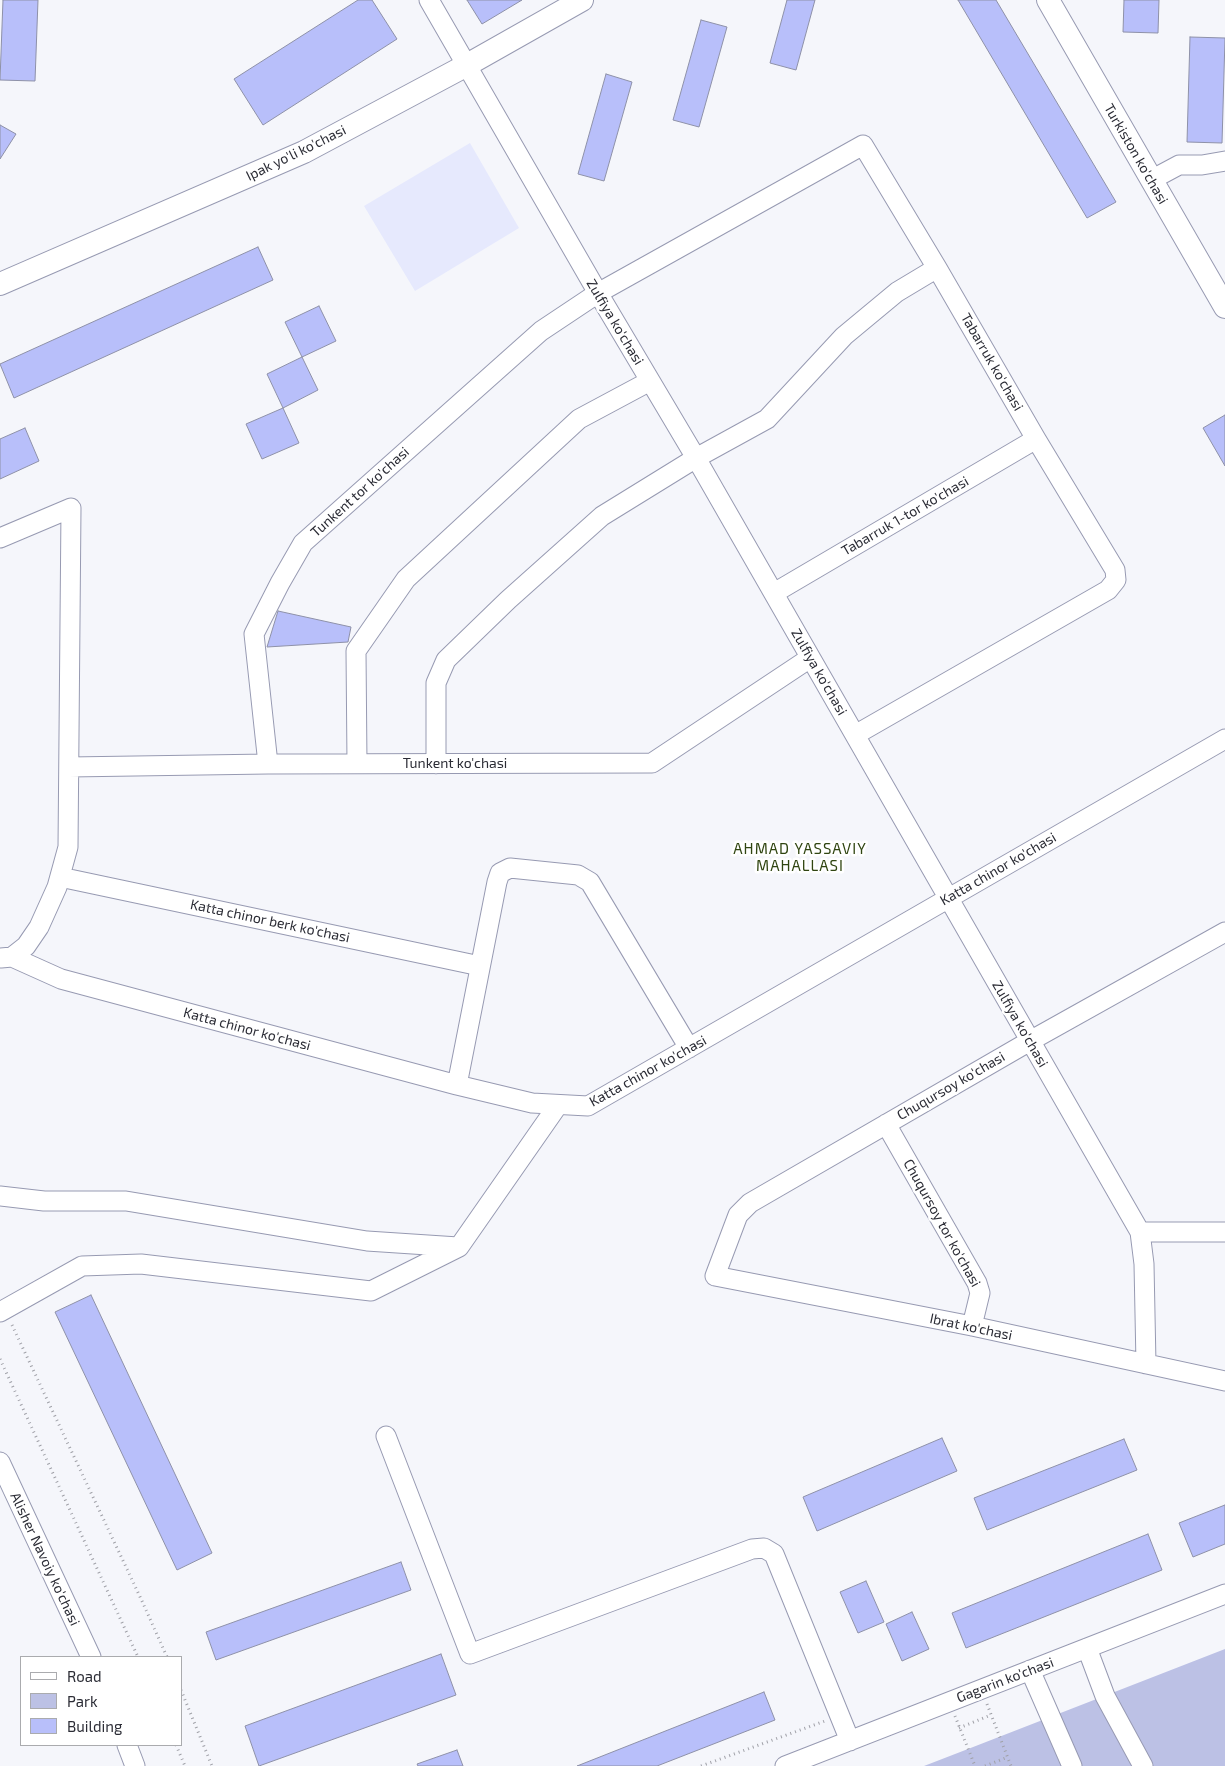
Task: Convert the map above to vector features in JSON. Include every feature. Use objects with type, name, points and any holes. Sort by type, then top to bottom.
[{"type":"main road","name":"Ipak yo'li ko'chasi","points":[[0,284],[304,152],[582,0]]},
{"type":"main road","name":"Turkiston ko'chasi","points":[[1048,0],[1225,307]]},
{"type":"street","name":"Zulfiya ko'chasi","points":[[429,0],[774,593],[1140,1232],[1144,1264],[1146,1364]]},
{"type":"street","name":"Tabarruk ko'chasi","points":[[598,293],[863,145],[937,268],[1036,440],[1115,570],[1116,580],[1108,590],[855,735]]},
{"type":"street","points":[[1151,180],[1179,165],[1202,165],[1225,161]]},
{"type":"street","points":[[436,764],[436,682],[446,660],[508,600],[602,516],[696,458],[767,419],[844,336],[897,292],[937,268]]},
{"type":"street","name":"Tunkent tor ko'chasi","points":[[268,764],[254,634],[303,543],[542,330],[598,293]]},
{"type":"street","points":[[357,764],[356,651],[406,579],[579,419],[650,381]]},
{"type":"street","name":"Tabarruk 1-tor ko'chasi","points":[[774,593],[1036,440]]},
{"type":"street","points":[[0,538],[71,508],[68,847],[60,877],[39,927],[26,946],[6,958]]},
{"type":"street","name":"Tunkent ko'chasi","points":[[69,767],[268,764],[652,763],[810,658]]},
{"type":"street","name":"Katta chinor ko'chasi","points":[[6,958],[61,979],[457,1085],[532,1104],[588,1106],[1225,739]]},
{"type":"street","points":[[457,1085],[497,882],[500,873],[510,868],[578,875],[590,882],[689,1048]]},
{"type":"street","name":"Katta chinor berk ko'chasi","points":[[60,877],[480,966]]},
{"type":"street","name":"Chuqursoy ko'chasi","points":[[716,1276],[738,1215],[750,1203],[1030,1041],[1225,932]]},
{"type":"street","points":[[2,1311],[82,1266],[141,1264],[371,1291],[459,1247],[558,1105]]},
{"type":"street","name":"Chuqursoy tor ko'chasi","points":[[886,1124],[977,1284],[980,1294],[972,1326]]},
{"type":"street","points":[[0,1196],[44,1200],[126,1201],[368,1241],[459,1247]]},
{"type":"street","points":[[1140,1232],[1225,1232]]},
{"type":"street","name":"Ibrat ko'chasi","points":[[716,1276],[972,1326],[1225,1381]]},
{"type":"street","points":[[386,1436],[470,1654],[752,1549],[764,1548],[774,1554],[850,1741]]},
{"type":"street","name":"Alisher Navoiy ko'chasi","points":[[0,1462],[91,1656]]},
{"type":"street","name":"Gagarin ko'chasi","points":[[785,1766],[1225,1594]]},
{"type":"street","points":[[1087,1648],[1105,1696],[1143,1766]]},
{"type":"street","points":[[1030,1670],[1072,1766]]},
{"type":"street","points":[[126,1746],[135,1766]]},
{"type":"path","points":[[2,1311],[142,1601],[167,1656]]},
{"type":"path","points":[[0,1359],[138,1656]]},
{"type":"path","points":[[982,1689],[1011,1766]]},
{"type":"path","points":[[182,1692],[212,1766]]},
{"type":"path","points":[[949,1702],[975,1766]]},
{"type":"path","points":[[959,1728],[991,1715]]},
{"type":"path","points":[[702,1766],[825,1721]]},
{"type":"path","points":[[176,1746],[185,1766]]},
{"type":"path","points":[[985,1766],[1008,1757]]},
{"type":"shaded area","points":[[470,143],[519,228],[415,291],[364,206]]},
{"type":"green space","points":[[1225,1649],[1225,1766],[924,1766],[968,1749]]},
{"type":"building","points":[[3,0],[38,0],[35,81],[0,80]]},
{"type":"building","points":[[358,0],[372,0],[397,39],[263,125],[234,79]]},
{"type":"building","points":[[467,0],[522,0],[482,24]]},
{"type":"building","points":[[787,0],[815,0],[796,70],[770,63]]},
{"type":"building","points":[[958,0],[996,0],[1116,202],[1087,218]]},
{"type":"building","points":[[1124,0],[1159,0],[1158,33],[1123,32]]},
{"type":"building","points":[[701,20],[727,27],[699,127],[673,120]]},
{"type":"building","points":[[1190,37],[1225,38],[1222,143],[1187,142]]},
{"type":"building","points":[[606,74],[632,82],[604,181],[578,174]]},
{"type":"building","points":[[0,125],[16,134],[0,159]]},
{"type":"building","points":[[258,247],[273,280],[14,398],[0,364]]},
{"type":"building","points":[[319,306],[336,341],[302,357],[285,322]]},
{"type":"building","points":[[302,357],[318,390],[283,408],[267,374]]},
{"type":"building","points":[[283,408],[299,443],[262,459],[246,424]]},
{"type":"building","points":[[1225,415],[1225,466],[1203,428]]},
{"type":"building","points":[[25,428],[39,461],[0,479],[0,439]]},
{"type":"building","points":[[278,611],[351,627],[348,642],[267,647]]},
{"type":"building","points":[[91,1295],[212,1553],[177,1570],[55,1312]]},
{"type":"building","points":[[942,1438],[957,1471],[817,1531],[803,1497]]},
{"type":"building","points":[[1124,1439],[1137,1470],[987,1530],[974,1498]]},
{"type":"building","points":[[1225,1505],[1225,1544],[1193,1557],[1179,1523]]},
{"type":"building","points":[[1148,1534],[1162,1570],[966,1648],[952,1613]]},
{"type":"building","points":[[401,1562],[411,1590],[216,1660],[206,1632]]},
{"type":"building","points":[[866,1581],[884,1622],[858,1633],[840,1592]]},
{"type":"building","points":[[912,1612],[929,1649],[902,1661],[886,1624]]},
{"type":"building","points":[[441,1654],[456,1695],[259,1766],[245,1726]]},
{"type":"building","points":[[764,1692],[775,1720],[657,1766],[577,1766]]},
{"type":"building","points":[[457,1750],[463,1766],[418,1766],[417,1764]]},
{"type":"district","name":"AHMAD YASSAVIY MAHALLASI","points":[[800,858]]}]
